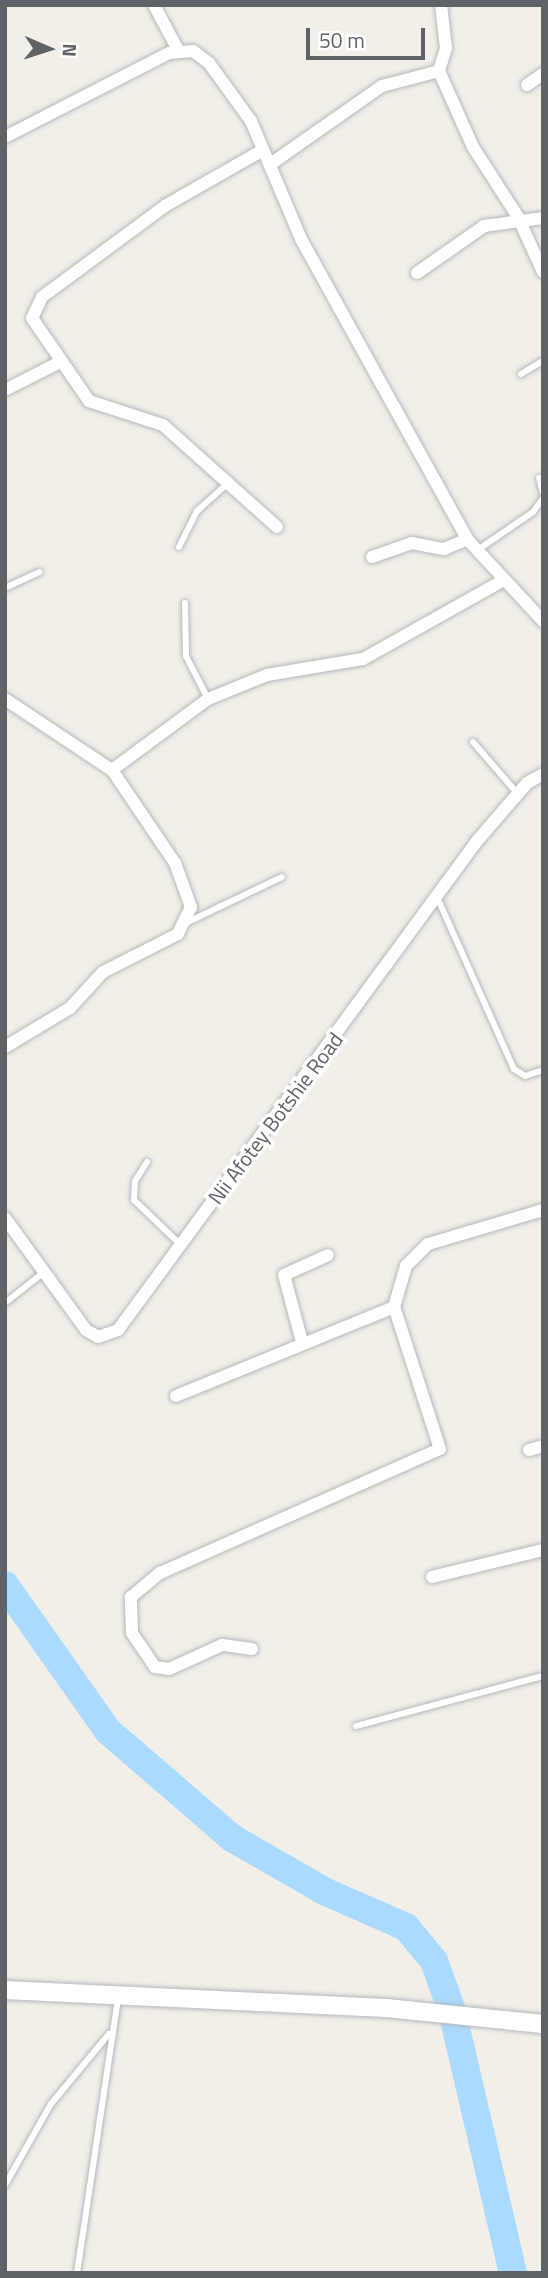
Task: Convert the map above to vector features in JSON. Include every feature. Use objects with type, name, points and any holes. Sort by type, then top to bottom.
[{"type":"street","points":[[154,5],[178,50]]},
{"type":"street","points":[[441,5],[446,48],[439,71],[473,147],[518,217],[543,272]]},
{"type":"street","points":[[5,137],[178,50],[193,51],[209,63],[251,121],[263,150],[272,163],[301,239],[467,539],[479,549],[500,582],[543,621]]},
{"type":"street","points":[[272,163],[382,86],[439,71]]},
{"type":"street","points":[[527,85],[543,74]]},
{"type":"street","points":[[263,150],[165,206],[37,302],[32,318],[89,401],[163,425],[277,527]]},
{"type":"street","points":[[417,273],[484,226],[518,217],[543,218]]},
{"type":"street","points":[[5,390],[61,362]]},
{"type":"street","points":[[372,558],[412,543],[444,548],[467,539]]},
{"type":"street","points":[[112,770],[208,699],[267,675],[363,659],[500,582]]},
{"type":"street","points":[[5,699],[112,770],[175,863],[190,895],[188,922],[178,934],[103,972],[69,1008],[5,1047]]},
{"type":"street","name":"Nii Afotey Botshie Road","points":[[5,1218],[86,1330],[106,1337],[127,1320],[183,1247],[248,1147],[437,897],[518,794],[543,774]]},
{"type":"street","points":[[252,1649],[222,1644],[169,1669],[155,1667],[132,1633],[131,1597],[160,1573],[440,1449],[394,1307],[413,1254],[543,1210]]},
{"type":"street","points":[[303,1342],[284,1275],[328,1255]]},
{"type":"street","points":[[176,1396],[394,1307]]},
{"type":"street","points":[[529,1450],[543,1446]]},
{"type":"street","points":[[432,1577],[543,1550]]},
{"type":"street","points":[[5,1990],[412,2010],[543,2024]]},
{"type":"lane","points":[[521,374],[543,361]]},
{"type":"lane","points":[[479,549],[533,512],[543,496],[539,478]]},
{"type":"lane","points":[[179,547],[197,511],[227,484]]},
{"type":"lane","points":[[5,588],[39,572]]},
{"type":"lane","points":[[185,603],[186,656],[208,699]]},
{"type":"lane","points":[[473,742],[518,794]]},
{"type":"lane","points":[[188,922],[282,877]]},
{"type":"lane","points":[[437,897],[514,1069],[525,1076],[543,1070]]},
{"type":"lane","points":[[147,1162],[135,1181],[134,1200],[183,1247]]},
{"type":"lane","points":[[5,1303],[44,1272]]},
{"type":"lane","points":[[356,1726],[543,1676]]},
{"type":"lane","points":[[76,2273],[106,2104],[110,2032],[119,1997]]},
{"type":"lane","points":[[5,2185],[51,2104],[110,2032]]},
{"type":"waterway","points":[[5,1585],[108,1731],[232,1838],[326,1892],[406,1927],[434,1961],[452,2011],[513,2273]]}]
